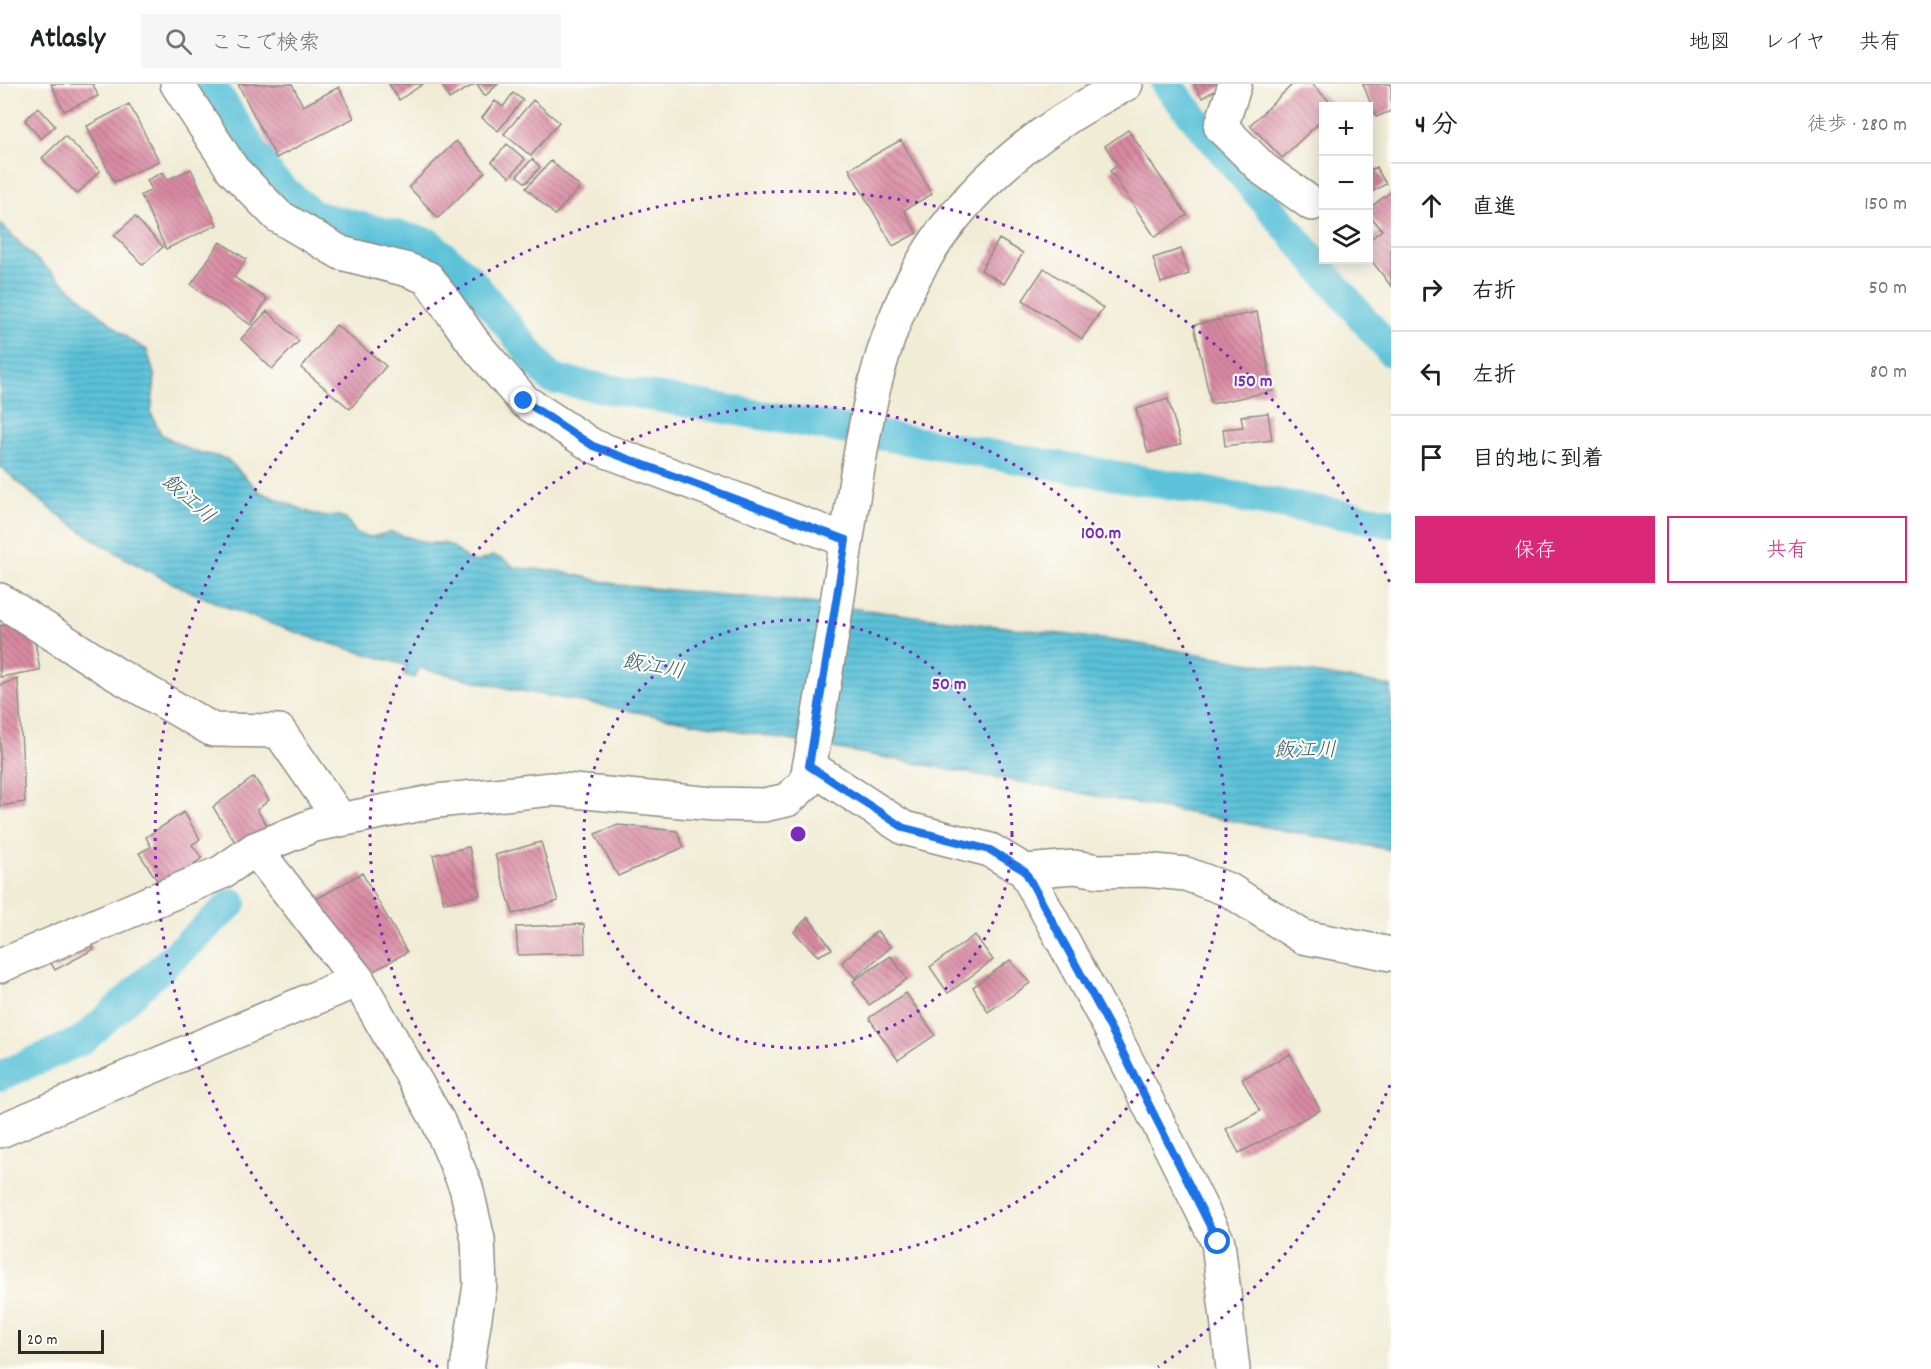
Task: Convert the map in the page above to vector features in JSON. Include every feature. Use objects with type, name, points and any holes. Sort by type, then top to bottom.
[{"type":"street","points":[[177,84],[233,170],[278,216],[341,253],[428,278],[474,343],[524,401],[593,446],[845,550]]},
{"type":"street","points":[[0,966],[222,872],[255,849],[314,825],[340,819],[437,801],[552,789],[714,804],[765,805],[787,800],[806,783],[868,402],[901,307],[921,265],[957,214],[994,173],[1088,93],[1126,84]]},
{"type":"street","points":[[1235,84],[1221,127],[1263,169],[1312,204]]},
{"type":"street","points":[[0,600],[114,673],[213,730],[279,731],[340,819]]},
{"type":"street","points":[[809,766],[904,828],[990,850],[1025,871],[1113,1033],[1218,1242],[1233,1369]]},
{"type":"street","points":[[255,849],[358,980],[438,1120],[466,1187],[478,1239],[480,1285],[467,1369]]},
{"type":"street","points":[[1025,871],[1074,867],[1099,871],[1145,870],[1186,874],[1229,890],[1303,937],[1391,954]]},
{"type":"street","points":[[0,1131],[358,980]]},
{"type":"water","name":"飯江川","points":[[0,223],[35,258],[130,340],[147,350],[155,378],[151,413],[161,434],[190,450],[227,459],[260,492],[311,513],[325,517],[339,516],[347,520],[356,533],[371,537],[391,532],[428,543],[444,543],[453,547],[467,559],[476,562],[493,556],[503,559],[516,568],[558,571],[619,585],[818,604],[1126,642],[1391,686],[1391,850],[516,690],[419,668],[415,678],[404,675],[406,665],[295,632],[190,591],[140,566],[91,537],[45,504],[0,466]]},
{"type":"building","points":[[51,84],[93,84],[98,96],[64,111]]},
{"type":"building","points":[[238,84],[292,84],[303,106],[339,87],[354,118],[276,158]]},
{"type":"building","points":[[389,84],[423,84],[399,100]]},
{"type":"building","points":[[442,84],[475,84],[449,99]]},
{"type":"building","points":[[477,84],[498,84],[485,96]]},
{"type":"building","points":[[1194,84],[1226,84],[1202,98]]},
{"type":"building","points":[[1293,84],[1312,84],[1330,102],[1319,102],[1319,123],[1282,158],[1250,125]]},
{"type":"building","points":[[1363,84],[1391,84],[1391,111],[1376,117],[1373,102],[1370,102]]},
{"type":"building","points":[[513,93],[523,100],[498,131],[482,118],[495,101],[503,107]]},
{"type":"building","points":[[533,100],[559,122],[531,156],[504,134]]},
{"type":"building","points":[[129,104],[159,161],[114,182],[87,126]]},
{"type":"building","points":[[38,107],[55,126],[41,139],[25,120]]},
{"type":"building","points":[[1128,130],[1187,215],[1155,237],[1110,171],[1118,165],[1105,146]]},
{"type":"building","points":[[65,136],[100,171],[77,194],[42,158]]},
{"type":"building","points":[[901,140],[932,194],[904,210],[917,233],[893,246],[849,169]]},
{"type":"building","points":[[456,141],[485,172],[438,218],[409,187]]},
{"type":"building","points":[[507,144],[525,159],[510,177],[492,162]]},
{"type":"building","points":[[532,159],[540,167],[526,183],[517,176]]},
{"type":"building","points":[[551,161],[580,187],[555,215],[526,188]]},
{"type":"building","points":[[1376,167],[1386,184],[1373,191],[1373,168]]},
{"type":"building","points":[[191,169],[217,225],[166,249],[141,195],[152,190],[147,180],[163,172],[167,180]]},
{"type":"building","points":[[1391,192],[1391,286],[1373,263],[1373,237],[1382,230],[1373,219],[1373,205]]},
{"type":"building","points":[[135,217],[163,247],[143,265],[114,235]]},
{"type":"building","points":[[999,239],[1023,253],[1004,284],[981,270]]},
{"type":"building","points":[[220,242],[246,259],[234,277],[267,299],[251,325],[191,285]]},
{"type":"building","points":[[1181,249],[1189,274],[1161,283],[1153,258]]},
{"type":"building","points":[[1044,268],[1103,308],[1082,339],[1023,300]]},
{"type":"building","points":[[267,311],[299,341],[272,369],[241,339]]},
{"type":"building","points":[[1257,312],[1273,391],[1211,404],[1194,325]]},
{"type":"building","points":[[336,325],[386,366],[350,409],[301,368]]},
{"type":"building","points":[[1168,399],[1181,444],[1148,453],[1136,409]]},
{"type":"building","points":[[1268,413],[1272,440],[1225,446],[1223,429],[1243,427],[1241,416]]},
{"type":"building","points":[[22,622],[33,630],[40,670],[0,677],[0,626]]},
{"type":"building","points":[[18,679],[25,802],[0,806],[0,685]]},
{"type":"building","points":[[254,777],[269,800],[257,810],[274,835],[243,855],[213,807]]},
{"type":"building","points":[[184,812],[200,839],[192,845],[202,858],[194,864],[205,879],[172,903],[139,853],[151,847],[146,837]]},
{"type":"building","points":[[618,825],[677,831],[684,847],[618,876],[595,834]]},
{"type":"building","points":[[541,842],[558,901],[513,914],[495,855]]},
{"type":"building","points":[[469,847],[480,895],[444,903],[433,855]]},
{"type":"building","points":[[362,873],[407,952],[358,980],[313,901]]},
{"type":"building","points":[[808,917],[832,949],[818,956],[794,932]]},
{"type":"building","points":[[77,923],[94,949],[55,970],[40,945]]},
{"type":"building","points":[[584,924],[585,953],[518,955],[516,927]]},
{"type":"building","points":[[877,931],[891,947],[855,978],[842,962]]},
{"type":"building","points":[[975,935],[993,960],[948,993],[930,967]]},
{"type":"building","points":[[891,956],[907,979],[869,1005],[853,981]]},
{"type":"building","points":[[1010,960],[1030,983],[988,1012],[973,987]]},
{"type":"building","points":[[906,993],[935,1035],[898,1060],[869,1018]]},
{"type":"building","points":[[1290,1054],[1320,1110],[1239,1153],[1226,1129],[1260,1111],[1242,1079]]},
{"type":"waterway","points":[[211,84],[272,179],[313,215],[429,243],[470,279],[551,379],[1391,523]]},
{"type":"waterway","points":[[1166,84],[1391,352]]},
{"type":"waterway","points":[[0,1076],[83,1040],[232,903]]},
{"type":"route","points":[[524,401],[593,446],[846,540],[809,766],[904,828],[990,850],[1025,871],[1113,1033],[1218,1242]]}]
